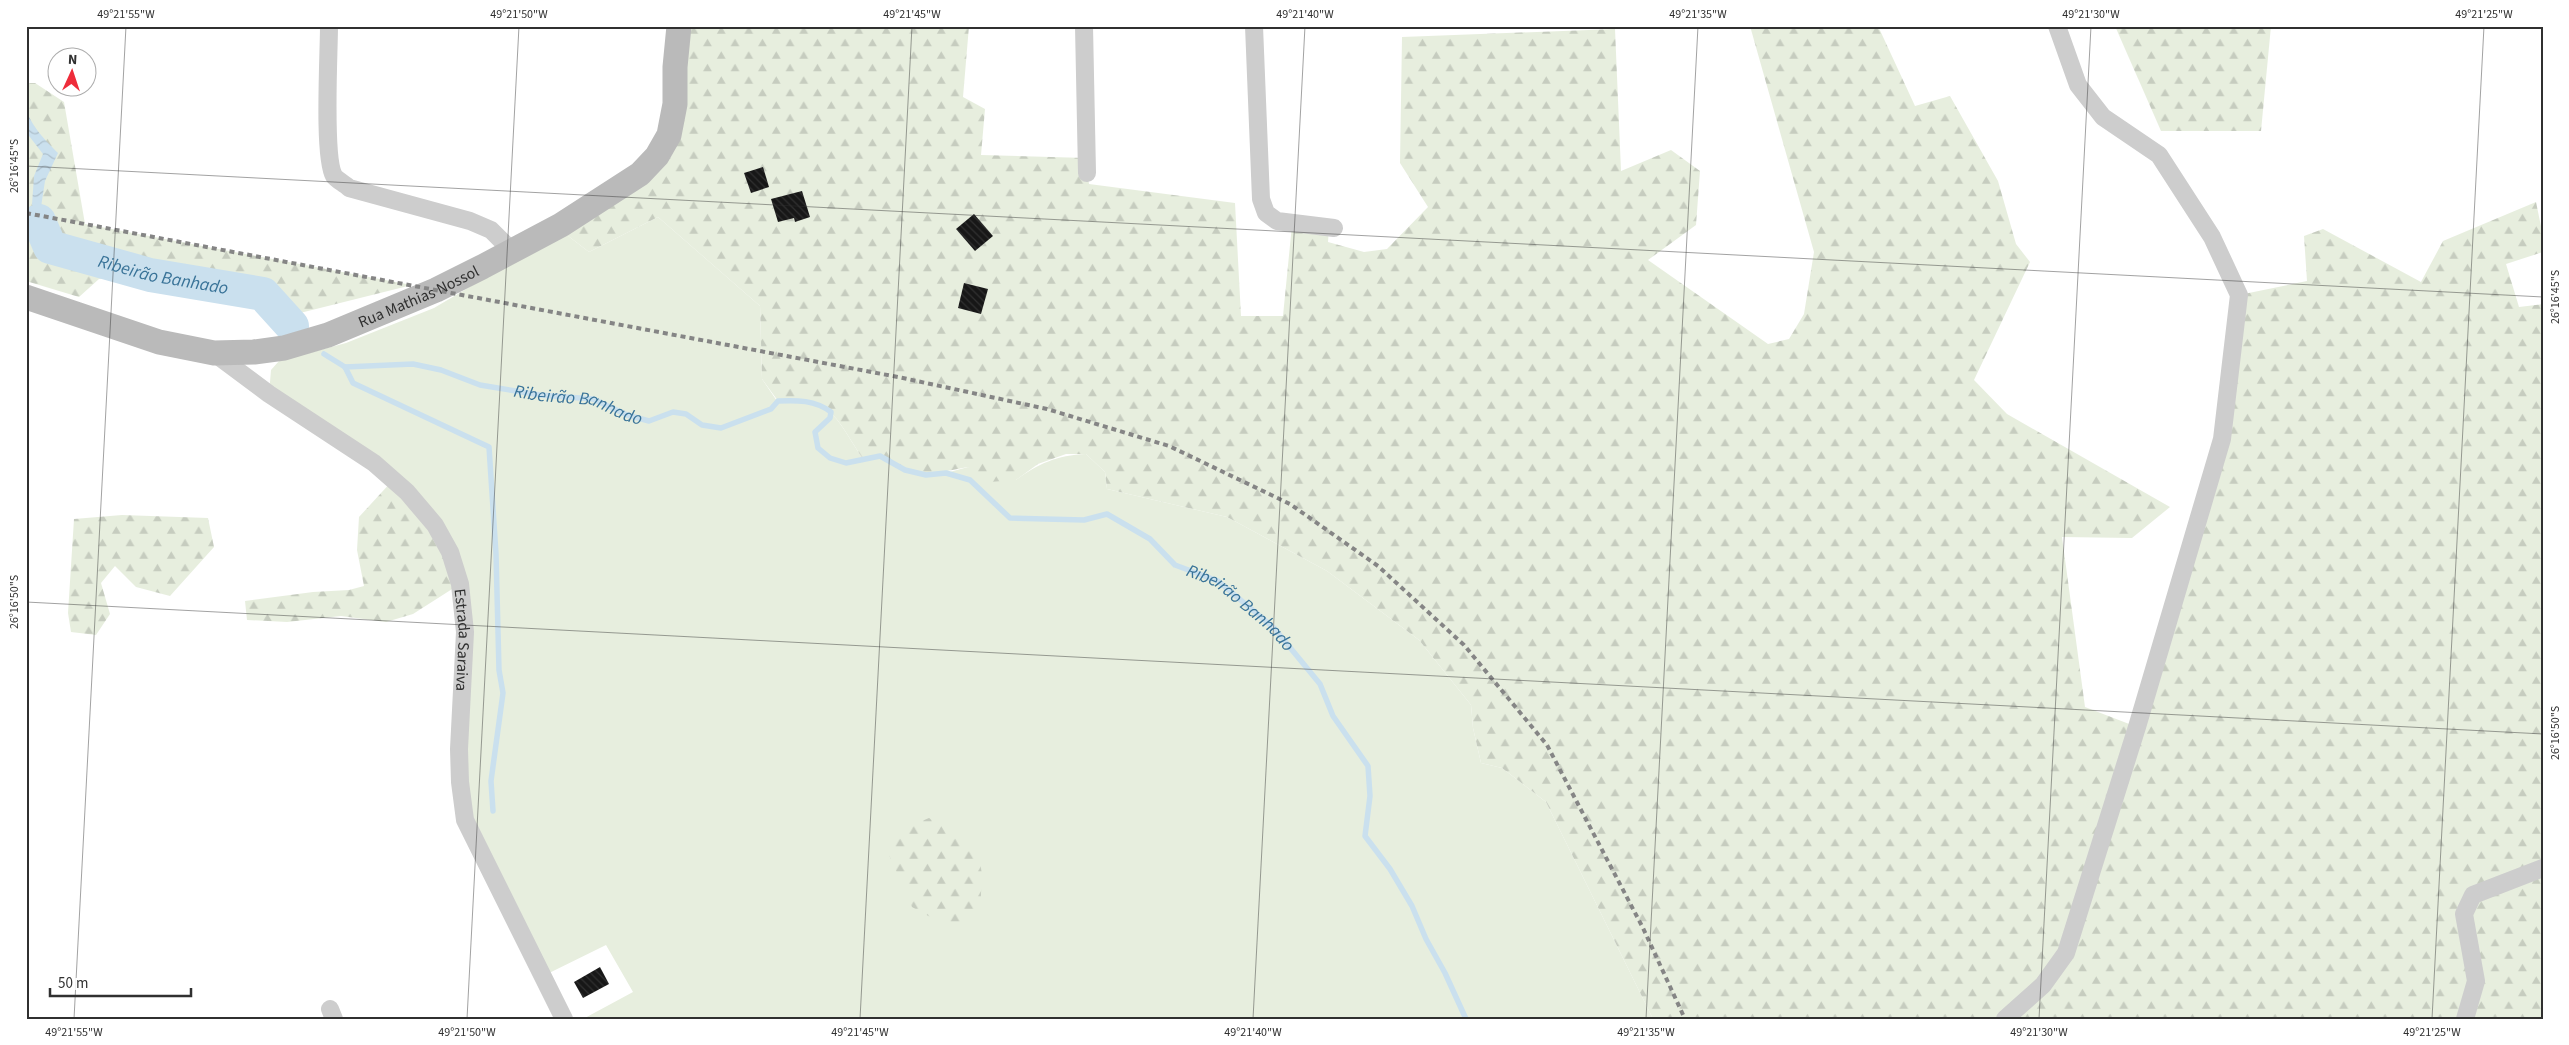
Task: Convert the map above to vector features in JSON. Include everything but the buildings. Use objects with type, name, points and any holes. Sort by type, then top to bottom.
[{"type":"street","points":[[329,26],[328,134],[330,161],[334,176],[349,188],[470,221],[491,230],[512,251]]},
{"type":"street","name":"Rua Mathias Nossol","points":[[26,297],[159,342],[214,353],[254,352],[284,348],[328,335],[436,290],[512,251],[612,194],[640,174],[657,156],[669,135],[672,120],[679,26]]},
{"type":"street","points":[[1084,26],[1087,173]]},
{"type":"street","points":[[1254,26],[1261,199],[1266,213],[1277,222],[1334,228]]},
{"type":"street","points":[[2005,1019],[2043,985],[2066,953],[2137,727],[2222,439],[2239,296],[2212,237],[2159,155],[2104,117],[2078,85],[2057,26]]},
{"type":"street","name":"Estrada Saraiva","points":[[214,353],[269,394],[374,463],[407,492],[435,525],[450,552],[460,584],[465,632],[459,748],[460,782],[465,820],[564,1019]]},
{"type":"street","points":[[2465,1019],[2476,981],[2464,914],[2473,895],[2543,868]]},
{"type":"green space","points":[[686,26],[969,26],[963,97],[985,109],[981,155],[1086,158],[1089,184],[1235,203],[1241,316],[1283,316],[1292,225],[1329,228],[1328,242],[1364,252],[1387,249],[1428,207],[1400,163],[1402,37],[1615,29],[1621,171],[1671,150],[1700,171],[1696,225],[1648,260],[1768,344],[1789,339],[1804,314],[1814,252],[1750,26],[1878,26],[1915,106],[1950,96],[1998,181],[2016,244],[2030,262],[1974,380],[2007,414],[2170,507],[2132,538],[2062,537],[2085,707],[2137,727],[2222,439],[2239,295],[2307,281],[2304,236],[2323,229],[2421,282],[2443,241],[2536,202],[2543,236],[2543,252],[2506,264],[2519,307],[2543,304],[2543,1019],[1653,1019],[1546,802],[1502,768],[1481,763],[1473,728],[1471,705],[1419,640],[1327,571],[1227,517],[1107,489],[1105,472],[1086,454],[1066,454],[1038,464],[1016,480],[989,482],[968,467],[926,475],[905,470],[880,456],[863,459],[839,421],[831,413],[811,403],[778,401],[762,379],[760,306],[658,217],[589,252],[563,232],[647,178]]},
{"type":"green space","points":[[2115,26],[2271,26],[2261,131],[2161,131]]},
{"type":"green space","points":[[26,83],[35,83],[48,92],[48,98],[58,98],[64,102],[85,224],[412,285],[284,317],[263,294],[150,275],[99,279],[79,297],[26,281]]},
{"type":"green space","points":[[658,217],[760,306],[762,379],[777,401],[811,403],[831,413],[839,421],[863,459],[880,456],[905,470],[946,473],[968,467],[1016,480],[1048,461],[1066,456],[1086,454],[1105,472],[1107,489],[1227,517],[1327,571],[1419,640],[1471,705],[1473,728],[1481,763],[1502,768],[1546,802],[1653,1019],[583,1019],[633,992],[606,945],[541,977],[465,820],[460,584],[407,492],[269,394],[271,370],[279,361],[346,343],[434,308],[563,232],[589,252]]},
{"type":"green space","points":[[393,480],[407,492],[460,584],[413,614],[386,622],[341,616],[287,622],[247,620],[245,601],[313,592],[349,590],[364,586],[357,550],[359,517]]},
{"type":"green space","points":[[122,515],[208,518],[214,547],[170,596],[136,587],[115,566],[101,583],[110,614],[96,635],[71,632],[68,613],[74,519]]},
{"type":"green space","points":[[929,818],[978,848],[982,875],[980,912],[952,929],[912,907],[889,855],[898,831]]},
{"type":"water","points":[[26,108],[35,127],[58,153],[45,181],[41,207],[32,205],[34,176],[43,154],[26,132]]},
{"type":"waterway","name":"Ribeirão Banhado","points":[[39,221],[50,247],[150,275],[263,294],[292,326]]},
{"type":"waterway","name":"Ribeirão Banhado","points":[[324,354],[345,367],[413,364],[441,370],[480,385],[540,395],[593,399],[627,415],[649,421],[673,412],[686,414],[702,425],[721,428],[771,409],[778,401],[812,403],[831,412],[830,418],[815,432],[818,448],[830,458],[846,463],[880,456],[905,470],[926,475],[946,473],[970,480],[1010,518],[1084,520],[1107,514],[1150,539],[1175,565],[1218,581],[1274,628],[1320,684],[1333,716],[1368,766],[1370,796],[1365,836],[1390,869],[1412,906],[1426,939],[1445,973],[1466,1019]]},
{"type":"waterway","points":[[345,367],[353,383],[489,447],[496,554],[499,670],[503,693],[491,781],[493,811]]},
{"type":"railway","points":[[26,213],[898,377],[1047,409],[1169,446],[1290,504],[1378,566],[1464,645],[1547,745],[1643,928],[1685,1019]]}]
